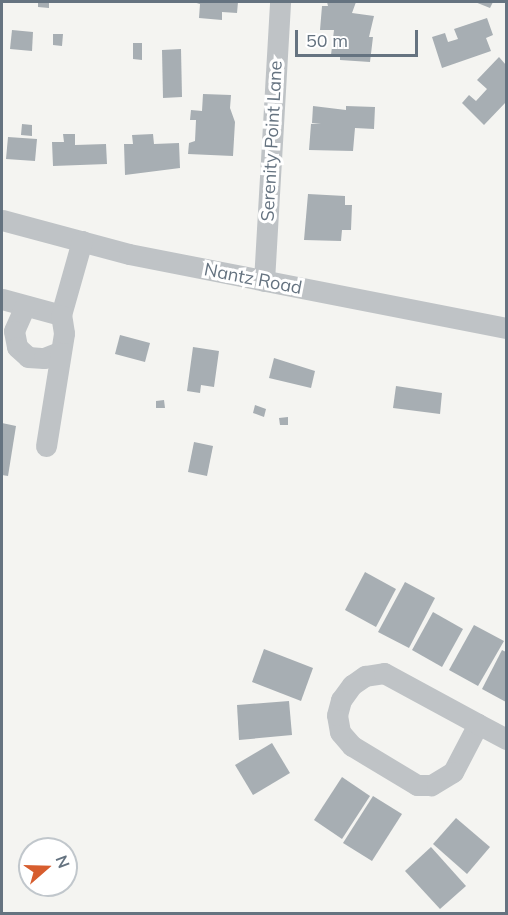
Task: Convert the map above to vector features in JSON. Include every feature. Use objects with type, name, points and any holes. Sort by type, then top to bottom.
[{"type":"street","name":"Serenity Point Lane","points":[[264,281],[280,2]]},
{"type":"street","name":"Nantz Road","points":[[2,220],[82,242],[264,281],[507,328]]},
{"type":"street","points":[[46,446],[64,333],[61,315],[82,242]]},
{"type":"street","points":[[2,299],[61,315]]},
{"type":"street","points":[[26,306],[14,331],[17,347],[28,357],[44,358],[60,352]]},
{"type":"street","points":[[478,724],[453,772],[431,785],[417,785],[352,746],[340,732],[337,715],[340,700],[352,685],[365,676],[384,673],[507,739]]},
{"type":"building","points":[[38,2],[49,2],[49,8],[38,7]]},
{"type":"building","points":[[193,2],[238,2],[237,13],[222,12],[222,20],[199,18],[200,4]]},
{"type":"building","points":[[327,2],[356,2],[352,13],[374,16],[369,37],[373,37],[370,62],[340,60],[340,55],[331,55],[334,30],[320,30],[322,6],[328,6]]},
{"type":"building","points":[[475,2],[493,2],[490,8]]},
{"type":"building","points":[[487,18],[493,35],[486,38],[491,51],[442,68],[432,37],[445,33],[448,42],[458,39],[454,29]]},
{"type":"building","points":[[12,30],[33,32],[32,51],[10,49]]},
{"type":"building","points":[[53,34],[63,34],[62,46],[53,45]]},
{"type":"building","points":[[133,43],[142,43],[142,60],[133,59]]},
{"type":"building","points":[[181,49],[182,97],[163,98],[162,50]]},
{"type":"building","points":[[499,57],[506,65],[506,102],[484,125],[462,103],[469,95],[476,101],[487,89],[477,80]]},
{"type":"building","points":[[203,94],[231,95],[230,108],[235,122],[233,156],[188,154],[189,143],[195,141],[196,120],[190,120],[191,110],[202,111]]},
{"type":"building","points":[[313,106],[346,110],[346,106],[375,107],[374,129],[355,128],[353,151],[309,150],[311,124],[321,123],[312,123]]},
{"type":"building","points":[[22,124],[32,125],[32,136],[21,135]]},
{"type":"building","points":[[63,134],[75,134],[75,145],[106,144],[107,164],[53,166],[52,142],[64,142]]},
{"type":"building","points":[[153,134],[154,144],[179,143],[180,168],[125,175],[124,144],[133,144],[132,135]]},
{"type":"building","points":[[8,137],[37,139],[35,161],[6,159]]},
{"type":"building","points":[[308,194],[345,196],[345,205],[352,205],[351,230],[342,230],[341,241],[304,240]]},
{"type":"building","points":[[120,335],[150,343],[145,362],[115,354]]},
{"type":"building","points":[[193,347],[219,351],[214,387],[201,385],[200,393],[187,391]]},
{"type":"building","points":[[274,358],[315,371],[311,388],[269,378]]},
{"type":"building","points":[[396,386],[442,393],[440,414],[393,408]]},
{"type":"building","points":[[164,400],[165,408],[156,408],[156,401]]},
{"type":"building","points":[[255,405],[266,409],[264,417],[253,413]]},
{"type":"building","points":[[288,417],[288,425],[280,425],[279,418]]},
{"type":"building","points":[[2,423],[16,426],[8,476],[2,475]]},
{"type":"building","points":[[194,442],[213,446],[207,476],[188,472]]},
{"type":"building","points":[[365,572],[396,589],[376,627],[345,610]]},
{"type":"building","points":[[405,582],[435,598],[409,648],[378,632]]},
{"type":"building","points":[[433,612],[463,629],[442,667],[412,650]]},
{"type":"building","points":[[474,625],[504,641],[478,686],[449,670]]},
{"type":"building","points":[[264,649],[313,668],[301,701],[252,682]]},
{"type":"building","points":[[502,650],[506,652],[506,702],[482,689]]},
{"type":"building","points":[[289,701],[292,735],[239,740],[237,705]]},
{"type":"building","points":[[272,743],[290,773],[253,795],[235,765]]},
{"type":"building","points":[[342,777],[370,796],[342,839],[314,820]]},
{"type":"building","points":[[373,796],[402,814],[372,861],[343,843]]},
{"type":"building","points":[[456,818],[490,847],[467,874],[433,844]]},
{"type":"building","points":[[431,847],[466,886],[440,909],[405,871]]}]
